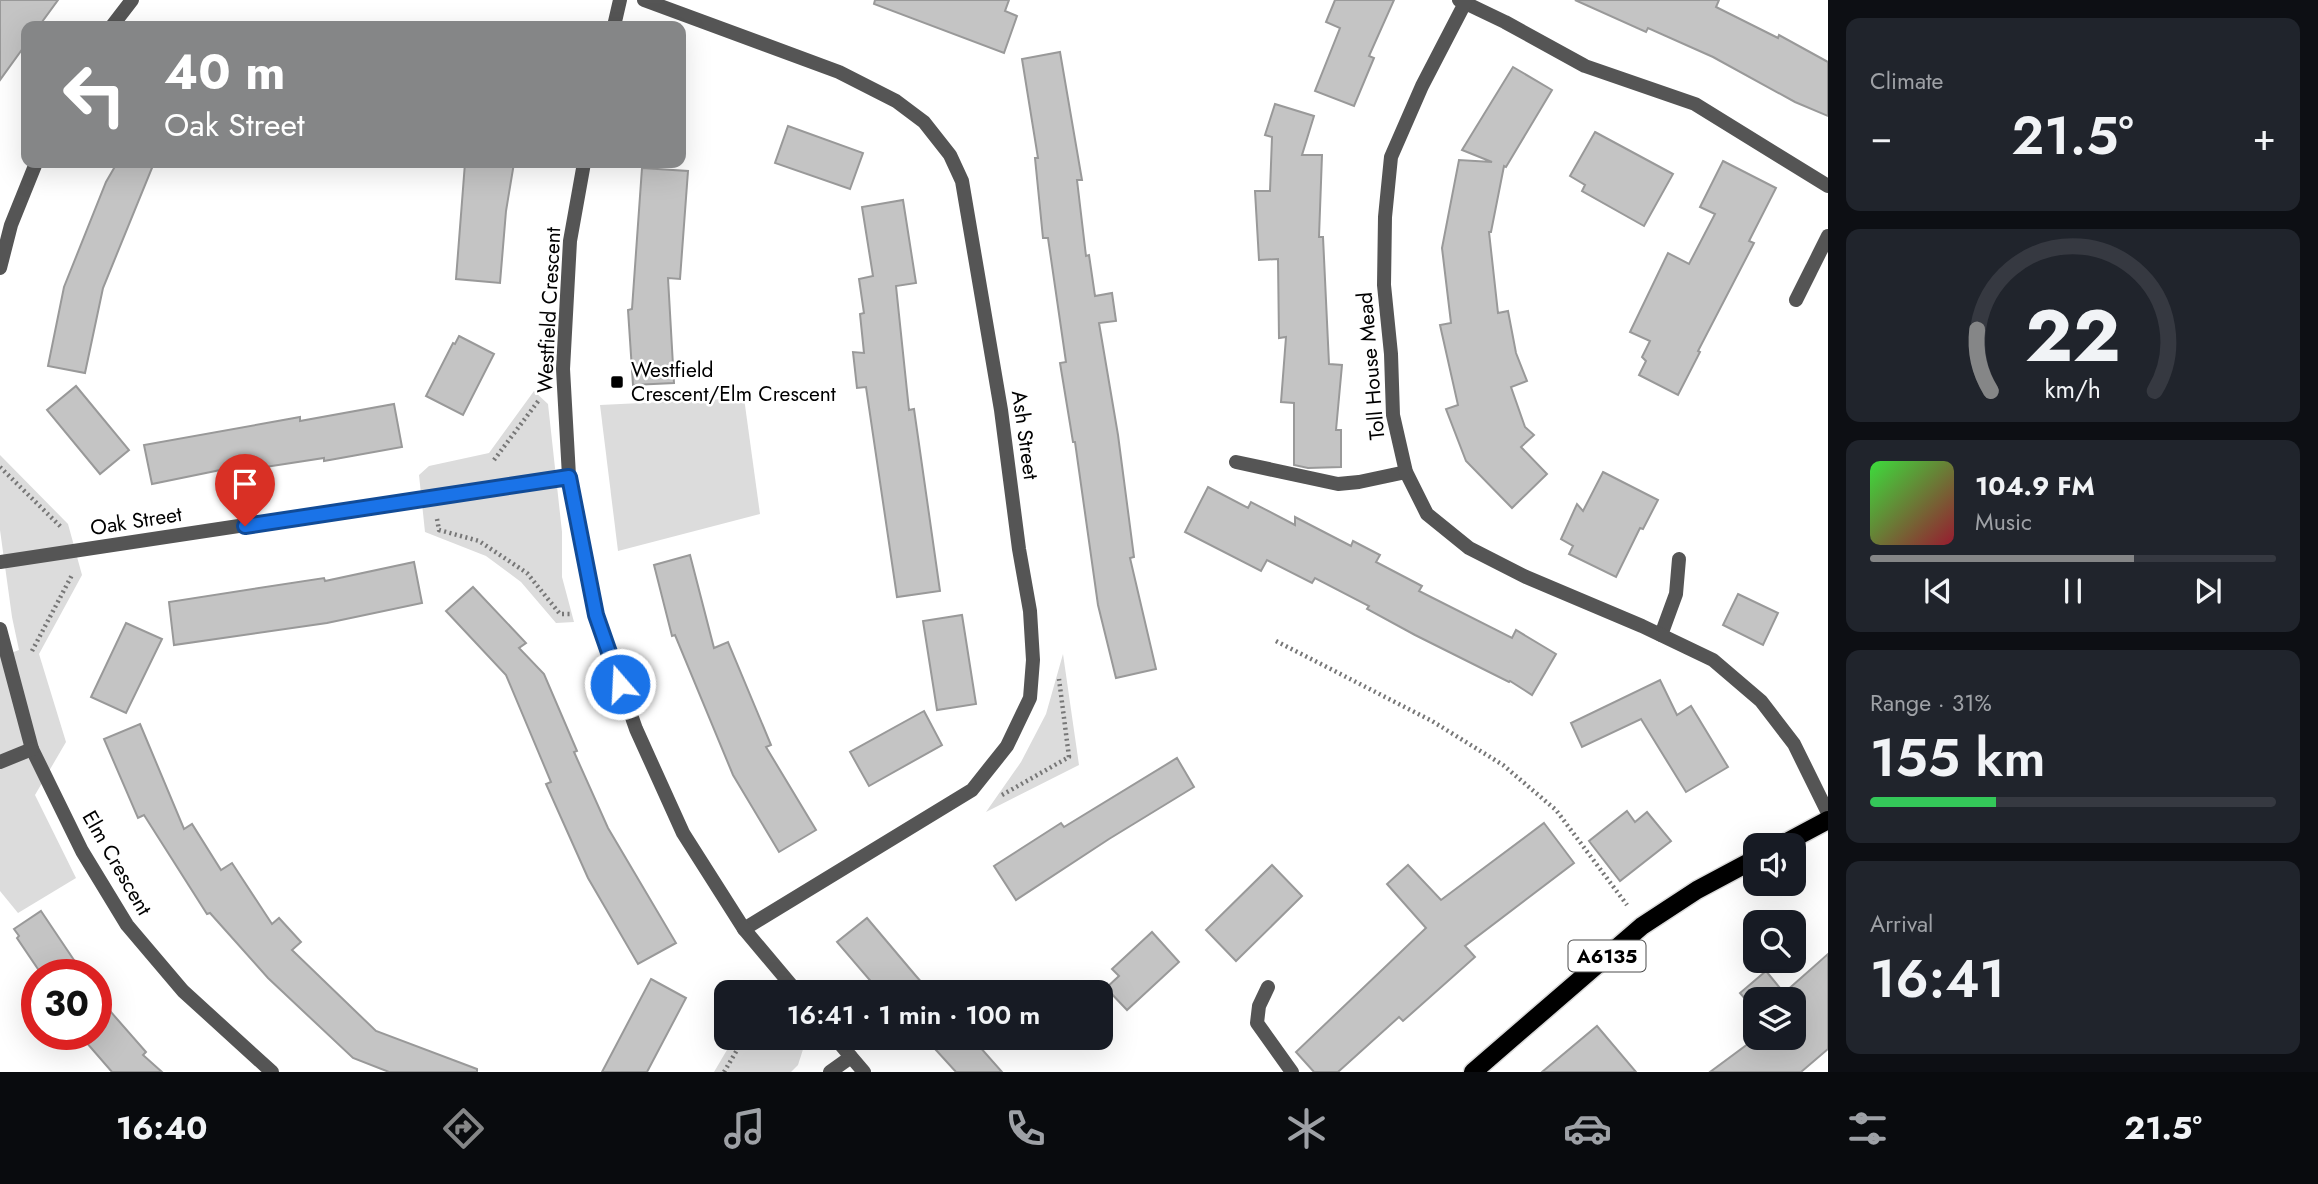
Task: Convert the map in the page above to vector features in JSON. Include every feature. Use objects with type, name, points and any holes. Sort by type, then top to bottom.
[{"type":"main road","points":[[1804,833],[1828,820]]},
{"type":"main road","name":"A6135","points":[[1472,1072],[1642,926],[1697,890],[1743,865]]},
{"type":"street","points":[[116,21],[132,0]]},
{"type":"street","points":[[615,21],[620,0]]},
{"type":"street","name":"Ash Street","points":[[644,0],[839,72],[895,101],[924,122],[950,155],[962,181],[1001,410],[1030,611],[1033,660],[1030,698],[1007,746],[972,790],[744,929]]},
{"type":"street","name":"Toll House Mead","points":[[1828,186],[1695,104],[1585,66],[1505,22],[1462,2],[1391,156],[1385,217],[1384,285],[1391,354],[1393,415],[1406,472],[1427,514],[1469,548],[1526,577],[1713,660],[1761,701],[1794,744],[1828,813]]},
{"type":"street","points":[[0,268],[10,225],[34,168]]},
{"type":"street","name":"Westfield Crescent","points":[[583,168],[570,241],[563,369],[569,477],[596,615],[636,729],[683,833],[744,929],[787,980]]},
{"type":"street","points":[[1796,300],[1828,236]]},
{"type":"street","points":[[1236,462],[1338,484],[1406,472]]},
{"type":"street","name":"Oak Street","points":[[0,562],[569,477]]},
{"type":"street","points":[[1661,635],[1676,594],[1679,559]]},
{"type":"street","name":"Elm Crescent","points":[[0,629],[32,749],[82,851],[127,925],[183,992],[272,1072]]},
{"type":"street","points":[[0,762],[32,749]]},
{"type":"street","points":[[1268,987],[1259,1006],[1257,1023],[1292,1072]]},
{"type":"street","points":[[845,1050],[864,1072]]},
{"type":"street","points":[[830,1072],[851,1057]]},
{"type":"path","points":[[470,492],[563,369]]},
{"type":"path","points":[[0,467],[85,550],[53,615],[14,682]]},
{"type":"path","points":[[433,497],[439,530],[479,541],[527,573],[560,614],[596,615]]},
{"type":"path","points":[[1276,641],[1432,721],[1503,765],[1556,810],[1642,926]]},
{"type":"path","points":[[724,1072],[737,1050]]},
{"type":"shaded area","points":[[534,391],[548,404],[562,532],[562,577],[574,622],[556,623],[521,582],[486,556],[425,532],[419,475],[429,466],[489,453]]},
{"type":"shaded area","points":[[744,398],[760,514],[618,551],[600,405]]},
{"type":"shaded area","points":[[0,455],[68,524],[82,575],[39,654],[66,742],[35,795],[76,878],[18,913],[0,891],[0,657],[19,650],[0,530]]},
{"type":"shaded area","points":[[1063,654],[1079,765],[986,812],[1021,762],[1046,714]]},
{"type":"shaded area","points":[[727,1050],[803,1050],[798,1065],[791,1072],[714,1072]]},
{"type":"building","points":[[0,0],[58,0],[43,21],[21,21],[21,51],[0,80]]},
{"type":"building","points":[[875,0],[1009,0],[1005,11],[1017,16],[1004,53],[874,4]]},
{"type":"building","points":[[1335,0],[1394,0],[1369,56],[1374,58],[1354,106],[1315,91],[1340,28],[1326,22]]},
{"type":"building","points":[[1575,0],[1719,0],[1716,7],[1778,38],[1779,35],[1828,62],[1828,116],[1795,102],[1713,57],[1648,28],[1646,32]]},
{"type":"building","points":[[1060,52],[1082,180],[1077,180],[1086,256],[1089,255],[1095,296],[1112,293],[1116,321],[1099,323],[1118,435],[1134,557],[1130,558],[1156,669],[1116,678],[1098,605],[1075,442],[1060,363],[1066,362],[1048,238],[1043,238],[1035,158],[1038,158],[1022,59]]},
{"type":"building","points":[[1513,67],[1552,90],[1506,167],[1504,166],[1489,232],[1498,313],[1508,311],[1516,353],[1527,381],[1511,387],[1525,427],[1534,435],[1521,447],[1547,474],[1512,508],[1466,461],[1446,409],[1458,405],[1440,325],[1451,323],[1442,248],[1459,160],[1492,162],[1462,150]]},
{"type":"building","points":[[1275,104],[1314,116],[1302,155],[1322,155],[1319,237],[1323,237],[1329,364],[1342,365],[1336,430],[1341,430],[1341,467],[1308,468],[1294,465],[1294,403],[1281,402],[1286,337],[1279,338],[1278,259],[1259,260],[1255,191],[1270,191],[1272,137],[1265,135]]},
{"type":"building","points":[[788,126],[863,153],[850,189],[775,163]]},
{"type":"building","points":[[1595,132],[1673,174],[1644,226],[1582,191],[1585,185],[1570,176]]},
{"type":"building","points":[[1723,161],[1776,188],[1749,241],[1754,243],[1678,395],[1639,375],[1646,361],[1642,357],[1650,341],[1630,332],[1668,253],[1689,264],[1715,214],[1700,207]]},
{"type":"building","points":[[114,168],[152,168],[103,288],[85,373],[48,366],[64,287]]},
{"type":"building","points":[[465,168],[513,168],[506,211],[500,283],[456,279]]},
{"type":"building","points":[[642,168],[688,171],[680,279],[668,278],[674,383],[633,385],[628,310],[632,309]]},
{"type":"building","points":[[903,200],[916,283],[896,286],[909,410],[914,409],[940,591],[897,597],[866,387],[857,388],[853,352],[864,353],[860,314],[864,313],[859,279],[873,276],[862,207]]},
{"type":"building","points":[[459,336],[494,354],[463,415],[426,396]]},
{"type":"building","points":[[76,386],[129,450],[100,474],[47,410]]},
{"type":"building","points":[[394,404],[402,447],[324,461],[324,458],[240,471],[240,466],[152,484],[144,445],[300,417],[300,421]]},
{"type":"building","points":[[1603,472],[1658,500],[1643,529],[1640,528],[1616,577],[1569,554],[1573,546],[1561,539],[1577,504],[1583,511]]},
{"type":"building","points":[[1208,487],[1248,508],[1251,502],[1295,525],[1295,517],[1351,546],[1353,541],[1380,555],[1376,562],[1422,586],[1419,591],[1512,638],[1516,630],[1556,654],[1532,695],[1510,681],[1415,635],[1367,609],[1369,606],[1315,578],[1312,583],[1267,560],[1261,571],[1185,532]]},
{"type":"building","points":[[690,555],[714,648],[728,642],[771,745],[766,747],[816,830],[779,852],[733,775],[675,635],[672,636],[654,565]]},
{"type":"building","points":[[414,562],[422,603],[327,623],[174,645],[169,602],[324,578],[325,581]]},
{"type":"building","points":[[473,587],[526,643],[519,648],[544,674],[577,751],[574,752],[608,828],[676,943],[638,964],[588,878],[546,784],[551,782],[506,675],[446,611]]},
{"type":"building","points":[[1738,594],[1778,613],[1763,645],[1723,625]]},
{"type":"building","points":[[962,615],[976,704],[937,710],[923,621]]},
{"type":"building","points":[[126,623],[162,639],[126,713],[91,697]]},
{"type":"building","points":[[1660,680],[1677,715],[1691,706],[1728,767],[1686,792],[1641,719],[1582,747],[1571,723]]},
{"type":"building","points":[[924,711],[942,745],[869,786],[850,752]]},
{"type":"building","points":[[140,724],[184,829],[192,824],[221,870],[232,863],[272,924],[279,918],[301,942],[292,950],[376,1031],[477,1069],[477,1072],[389,1072],[353,1058],[268,978],[210,913],[207,914],[144,815],[138,818],[104,739]]},
{"type":"building","points":[[1177,758],[1194,787],[1016,900],[994,866],[1061,823],[1064,827]]},
{"type":"building","points":[[1627,811],[1635,822],[1647,812],[1671,841],[1620,881],[1589,841]]},
{"type":"building","points":[[1544,823],[1574,863],[1465,946],[1475,957],[1403,1021],[1399,1017],[1338,1072],[1314,1072],[1296,1052],[1426,928],[1387,884],[1408,865],[1441,900]]},
{"type":"building","points":[[1272,865],[1302,896],[1236,961],[1206,930]]},
{"type":"building","points":[[41,911],[73,959],[31,959],[14,929]]},
{"type":"building","points":[[867,918],[920,980],[870,980],[837,942]]},
{"type":"building","points":[[1152,932],[1179,962],[1127,1010],[1113,995],[1113,982],[1119,976],[1112,969]]},
{"type":"building","points":[[1828,954],[1828,1049],[1801,1072],[1710,1072],[1743,1048],[1743,1050],[1806,1050],[1806,987],[1791,987]]},
{"type":"building","points":[[1764,973],[1768,973],[1779,987],[1747,987]]},
{"type":"building","points":[[651,979],[686,998],[647,1072],[602,1072]]},
{"type":"building","points":[[112,1013],[146,1052],[143,1055],[162,1072],[112,1072],[93,1050],[112,1050]]},
{"type":"building","points":[[1597,1026],[1636,1072],[1542,1072]]},
{"type":"building","points":[[936,1050],[983,1050],[1002,1072],[956,1072]]},
{"type":"place","name":"Westfield Crescent/Elm Crescent","points":[[617,382]]},
{"type":"route","points":[[245,526],[569,477],[596,615],[620,684]]}]
